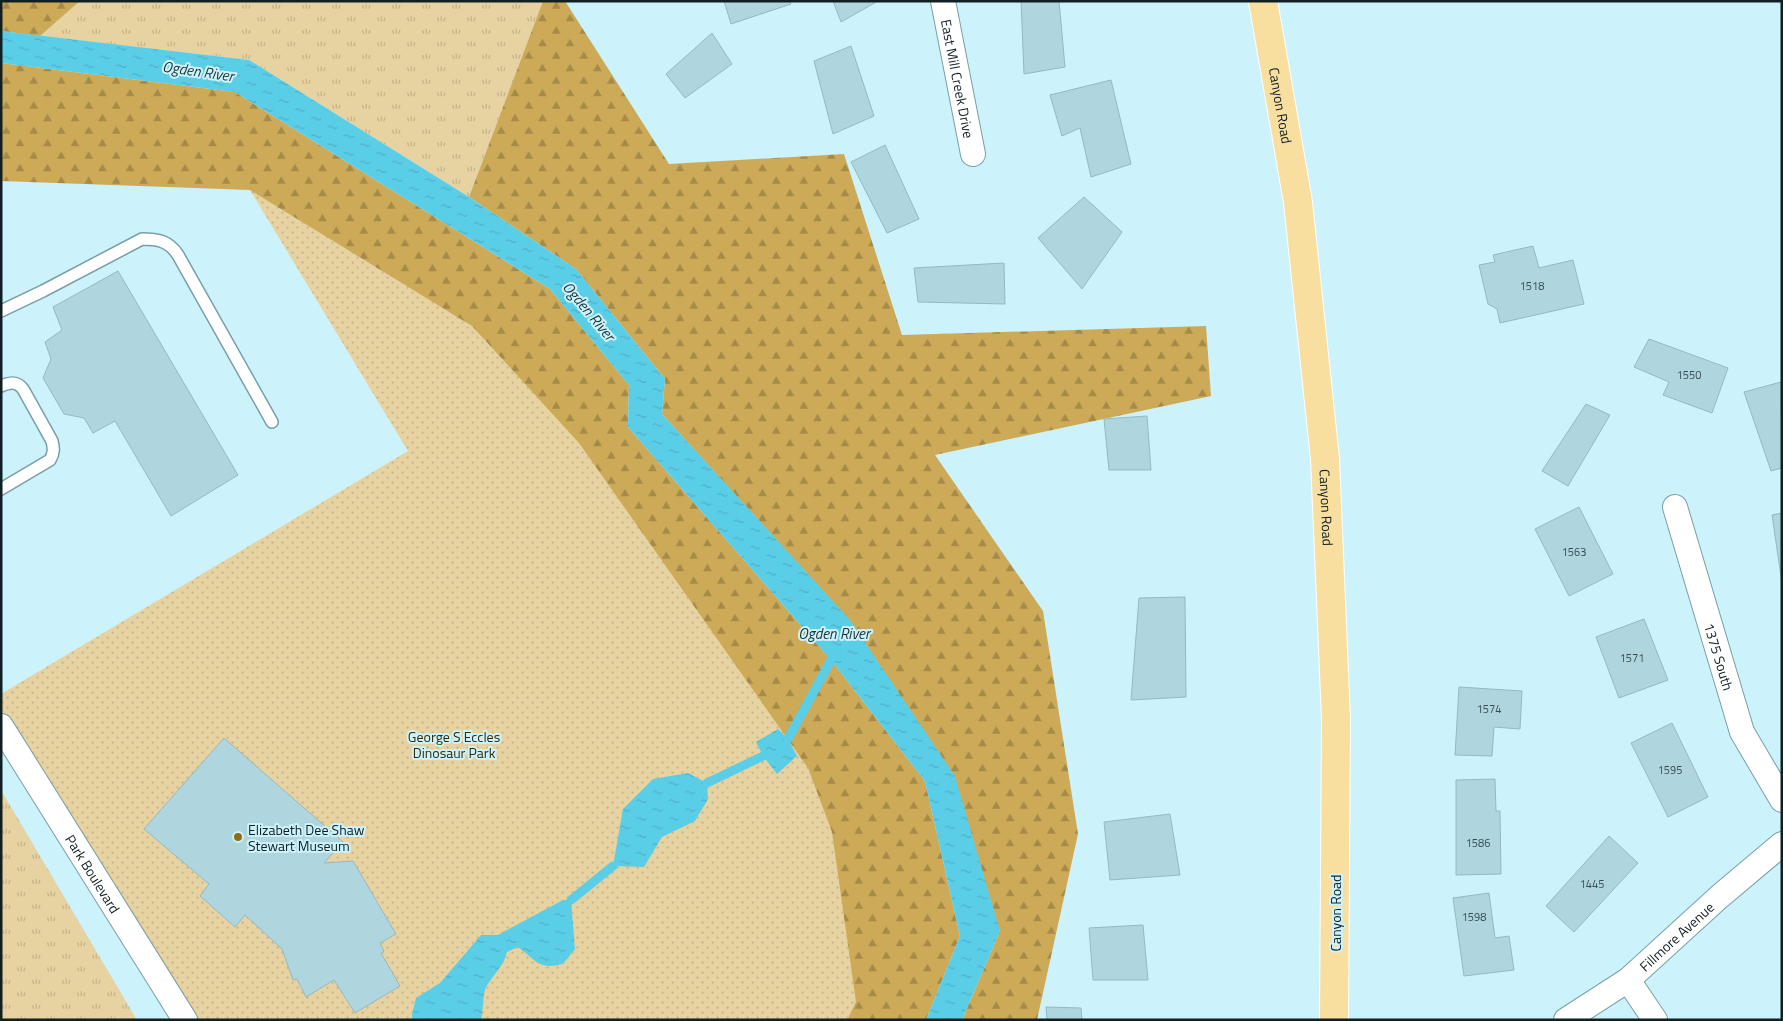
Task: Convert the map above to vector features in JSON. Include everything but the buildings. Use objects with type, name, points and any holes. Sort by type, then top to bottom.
[{"type":"main road","name":"Canyon Road","points":[[1263,1],[1298,202],[1325,459],[1336,719],[1334,1020]]},
{"type":"street","name":"East Mill Creek Drive","points":[[943,1],[973,154]]},
{"type":"street","name":"1375 South","points":[[1674,506],[1742,732],[1782,800]]},
{"type":"street","name":"Park Boulevard","points":[[1,726],[185,1020]]},
{"type":"street","name":"Fillmore Avenue","points":[[1566,1020],[1628,980],[1782,844]]},
{"type":"street","points":[[1628,980],[1655,1020]]},
{"type":"lane","points":[[1,311],[142,240],[154,239],[164,241],[178,255],[272,422]]},
{"type":"lane","points":[[1,386],[12,383],[19,384],[52,441],[54,448],[50,460],[1,490]]},
{"type":"green space","points":[[1,1],[80,1],[40,36],[1,31]]},
{"type":"green space","points":[[80,1],[543,1],[469,197],[249,60],[40,36]]},
{"type":"green space","points":[[543,1],[565,1],[669,164],[844,154],[902,335],[1206,326],[1211,396],[935,455],[1043,611],[1078,834],[1037,1020],[962,1020],[1000,931],[850,621],[662,414],[665,379],[576,269],[469,197]]},
{"type":"green space","points":[[1,63],[235,92],[550,289],[629,385],[628,427],[831,660],[925,781],[960,936],[926,1020],[847,1020],[855,1002],[250,190],[1,181]]},
{"type":"green space","name":"George S Eccles Dinosaur Park","points":[[250,190],[472,326],[579,443],[808,768],[832,832],[856,1002],[847,1020],[191,1020],[1,709],[1,694],[408,451]]},
{"type":"green space","points":[[1,790],[137,1020],[1,1020]]},
{"type":"water","name":"Ogden River","points":[[1,31],[249,60],[469,197],[576,269],[665,379],[662,414],[850,620],[955,776],[1000,931],[962,1020],[926,1020],[960,936],[925,781],[831,660],[628,427],[629,385],[550,289],[235,92],[1,63]]},
{"type":"water","points":[[778,729],[788,739],[797,756],[777,774],[763,756],[756,742]]},
{"type":"water","points":[[688,773],[707,783],[708,799],[695,821],[662,837],[644,867],[613,866],[623,809],[653,779]]},
{"type":"water","points":[[563,900],[571,900],[575,949],[563,964],[555,966],[543,965],[518,947],[507,952],[501,966],[486,987],[481,1020],[412,1020],[416,998],[440,983],[481,935],[498,935]]},
{"type":"waterway","points":[[788,739],[831,660],[833,648]]},
{"type":"waterway","points":[[707,783],[763,756]]},
{"type":"waterway","points":[[571,900],[613,866]]},
{"type":"place","name":"Elizabeth Dee Shaw Stewart Museum","points":[[238,837]]}]
